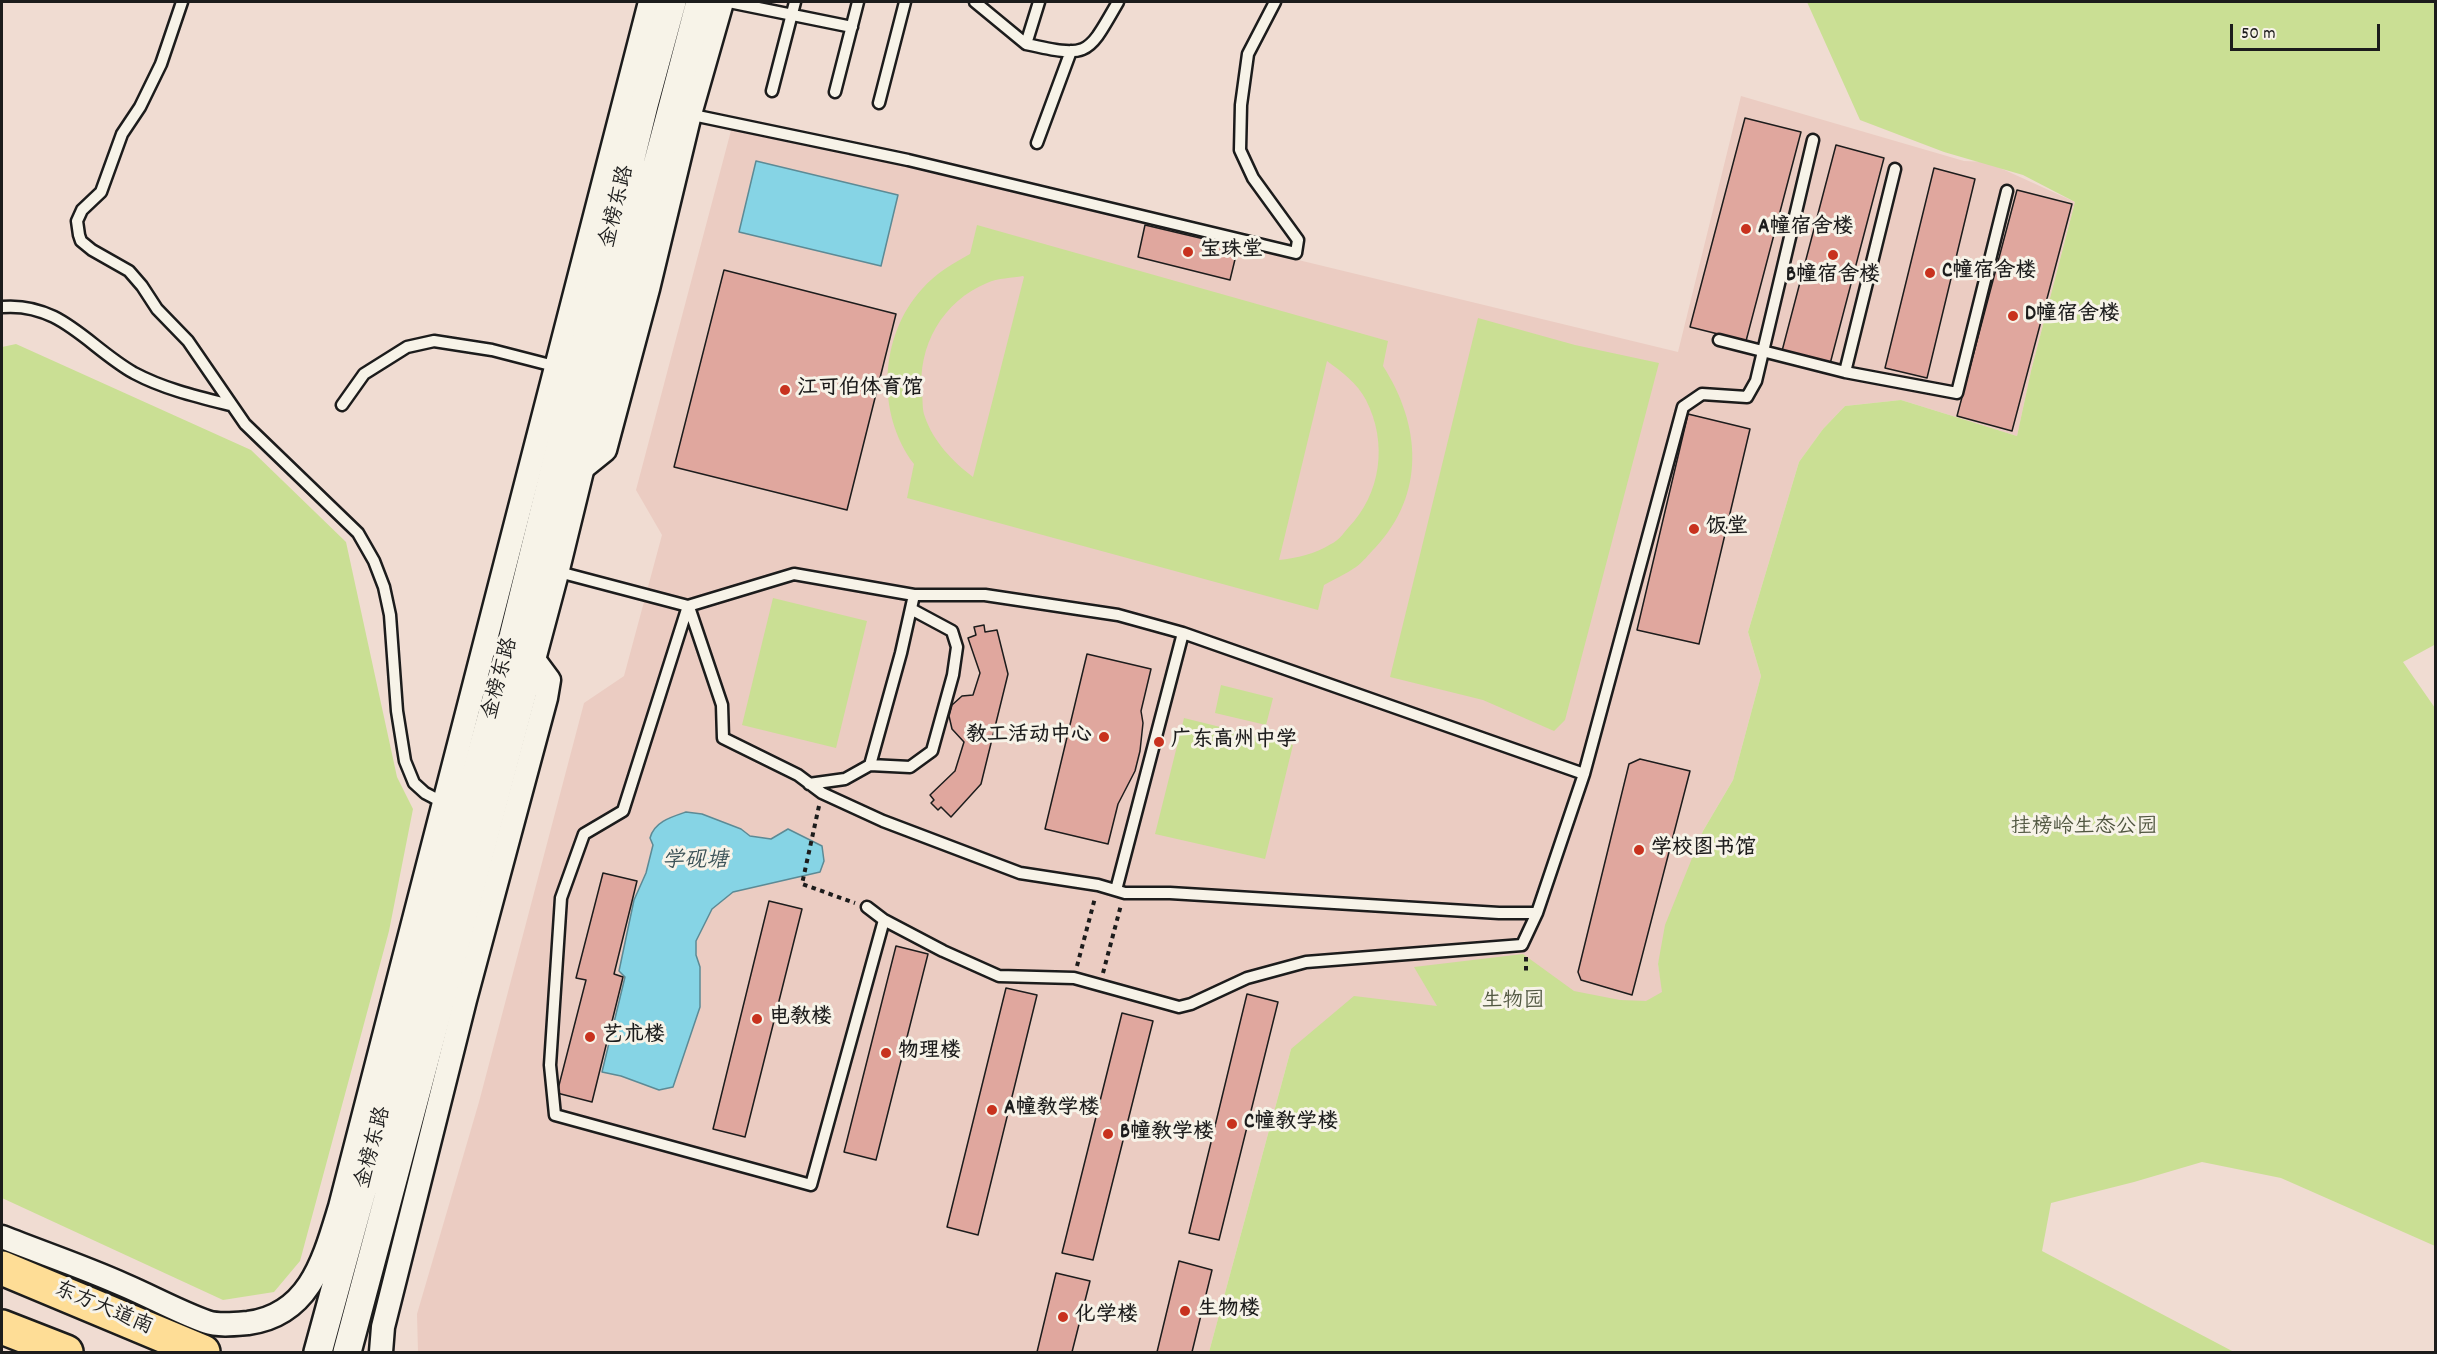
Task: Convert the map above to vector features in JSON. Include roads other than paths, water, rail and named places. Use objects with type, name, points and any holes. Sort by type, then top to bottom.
[{"type":"main road","name":"东方大道南","points":[[2,1268],[203,1353]]},
{"type":"main road","points":[[2,1328],[66,1353]]},
{"type":"street","points":[[579,471],[605,450],[648,289],[654,112],[650,2]]},
{"type":"street","name":"金榜东路","points":[[318,1353],[446,890],[543,569],[579,471],[604,319],[654,112],[672,2]]},
{"type":"street","name":"金榜东路","points":[[654,112],[699,2]]},
{"type":"street","points":[[2,1237],[123,1284],[210,1324],[263,1321],[280,1315],[303,1294],[327,1250],[446,890],[444,802],[567,370],[654,112],[722,2]]},
{"type":"street","name":"金榜东路","points":[[347,1353],[446,890],[532,657],[567,370],[604,319]]},
{"type":"street","points":[[381,1353],[383,1327],[462,1011],[546,698],[549,680],[532,657]]},
{"type":"lane","points":[[182,2],[161,64],[140,107],[122,134],[101,192],[82,210],[77,221],[81,241],[92,250],[129,271],[157,309],[188,341],[245,424],[358,533],[374,561],[384,587],[390,615],[397,711],[405,761],[414,783],[425,793],[444,802]]},
{"type":"lane","points":[[729,2],[852,27]]},
{"type":"lane","points":[[772,91],[795,2]]},
{"type":"lane","points":[[835,92],[858,2]]},
{"type":"lane","points":[[879,103],[905,2]]},
{"type":"lane","points":[[975,2],[1026,44],[1071,51],[1084,50],[1095,41],[1118,2]]},
{"type":"lane","points":[[1026,44],[1039,2]]},
{"type":"lane","points":[[654,112],[908,160],[1296,253],[1298,240],[1253,178],[1240,150],[1241,105],[1248,54],[1275,2]]},
{"type":"lane","points":[[1037,143],[1071,51]]},
{"type":"lane","points":[[867,907],[884,920],[999,976],[1074,978],[1179,1007],[1191,1004],[1247,978],[1306,962],[1522,945],[1537,913],[1584,774],[1683,407],[1702,394],[1747,397],[1756,381],[1813,140]]},
{"type":"lane","points":[[1845,372],[1895,169]]},
{"type":"lane","points":[[1719,340],[1845,372],[1957,393],[2007,191]]},
{"type":"lane","points":[[2,307],[27,307],[44,312],[81,333],[133,372],[164,386],[230,405]]},
{"type":"lane","points":[[342,405],[364,374],[407,347],[434,341],[483,348],[567,370]]},
{"type":"lane","points":[[543,569],[688,606],[794,574],[914,594],[985,595],[1118,615],[1183,633],[1584,774]]},
{"type":"lane","points":[[870,765],[914,594]]},
{"type":"lane","points":[[688,606],[722,705],[723,738],[798,775],[822,793],[883,821],[1020,873],[1098,885],[1120,891],[1498,913],[1537,913]]},
{"type":"lane","points":[[688,606],[622,811],[584,834],[561,898],[550,1065],[555,1115],[812,1185],[884,920]]},
{"type":"lane","points":[[809,784],[845,779],[870,765],[910,767],[932,751],[953,675],[957,648],[952,631],[911,609]]},
{"type":"lane","points":[[1120,891],[1183,633]]},
{"type":"water","points":[[756,161],[898,195],[881,266],[739,232]]},
{"type":"water","name":"学砚塘","points":[[686,812],[702,814],[741,829],[750,836],[771,839],[788,829],[822,846],[824,861],[820,872],[733,892],[712,909],[696,941],[696,955],[700,967],[700,1007],[673,1087],[659,1090],[621,1076],[602,1072],[625,977],[619,971],[634,900],[646,873],[653,845],[650,838],[659,824]]},
{"type":"place","name":"A幢宿舍楼","points":[[1746,229]]},
{"type":"place","name":"宝珠堂","points":[[1188,252]]},
{"type":"place","name":"B幢宿舍楼","points":[[1833,255]]},
{"type":"place","name":"C幢宿舍楼","points":[[1930,273]]},
{"type":"place","name":"D幢宿舍楼","points":[[2013,316]]},
{"type":"place","name":"江可伯体育馆","points":[[785,390]]},
{"type":"place","name":"饭堂","points":[[1694,529]]},
{"type":"place","name":"教工活动中心","points":[[1104,737]]},
{"type":"place","name":"广东高州中学","points":[[1159,742]]},
{"type":"place","name":"学校图书馆","points":[[1639,850]]},
{"type":"place","name":"电教楼","points":[[757,1019]]},
{"type":"place","name":"艺术楼","points":[[590,1037]]},
{"type":"place","name":"物理楼","points":[[886,1053]]},
{"type":"place","name":"A幢教学楼","points":[[992,1110]]},
{"type":"place","name":"C幢教学楼","points":[[1232,1124]]},
{"type":"place","name":"B幢教学楼","points":[[1108,1134]]},
{"type":"place","name":"生物楼","points":[[1185,1311]]},
{"type":"place","name":"化学楼","points":[[1063,1317]]},
{"type":"park label","name":"挂榜岭生态公园","points":[[2084,829]]},
{"type":"park label","name":"生物园","points":[[1513,1003]]}]
